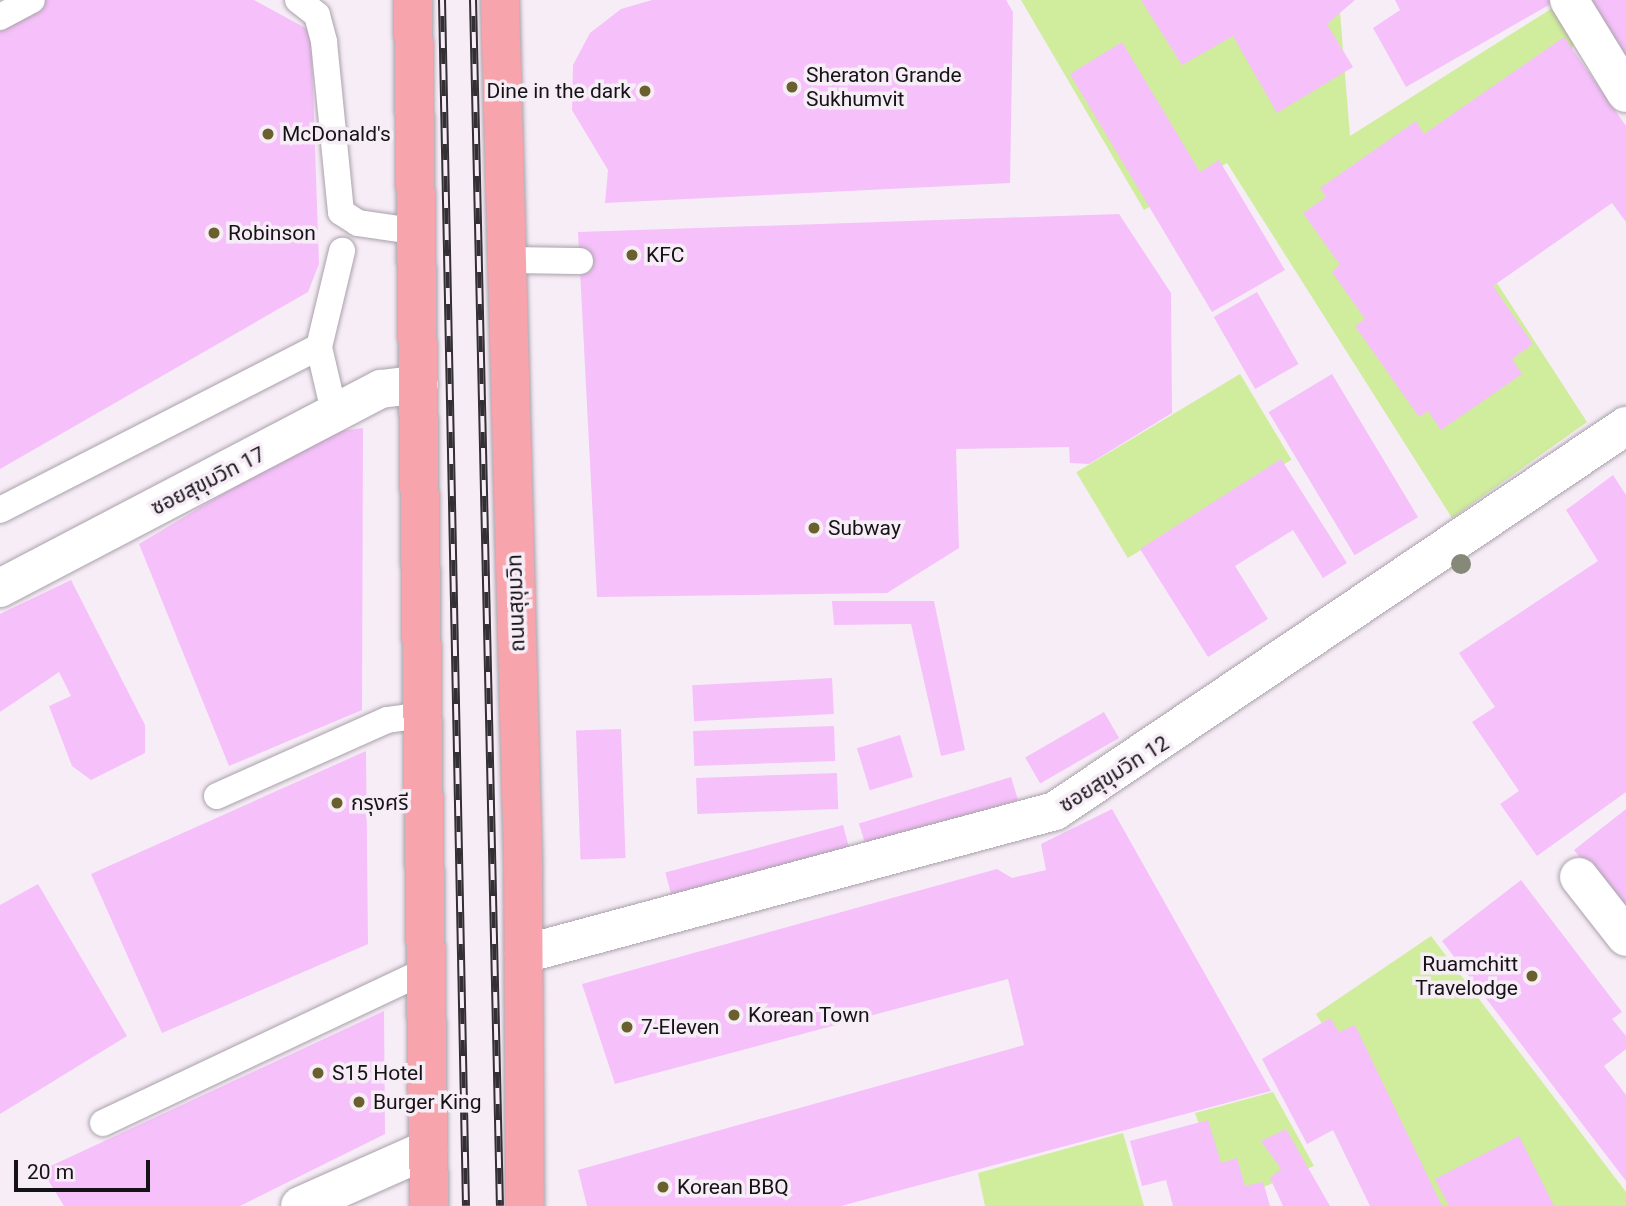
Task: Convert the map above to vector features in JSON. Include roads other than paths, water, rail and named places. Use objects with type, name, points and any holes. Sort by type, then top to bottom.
[{"type":"main road","points":[[413,0],[419,232],[429,1206]]},
{"type":"main road","name":"ถนนสุขุมวิท","points":[[500,0],[524,954],[525,1206]]},
{"type":"street","points":[[1569,0],[1626,93]]},
{"type":"street","name":"ซอยสุขุมวิท 17","points":[[0,588],[335,416],[381,389],[419,384]]},
{"type":"street","name":"ซอยสุขุมวิท 12","points":[[524,954],[1055,811],[1626,426]]},
{"type":"street","points":[[1579,877],[1626,937]]},
{"type":"street","points":[[300,1206],[428,1149]]},
{"type":"lane","points":[[0,17],[32,0]]},
{"type":"lane","points":[[298,0],[317,15],[324,42],[341,212],[358,223],[419,232]]},
{"type":"lane","points":[[335,416],[319,347],[342,251]]},
{"type":"lane","points":[[507,260],[580,261]]},
{"type":"lane","points":[[0,510],[319,347]]},
{"type":"lane","points":[[217,796],[387,720],[424,715]]},
{"type":"lane","points":[[103,1123],[427,970]]},
{"type":"railway","points":[[442,0],[466,1206]]},
{"type":"railway","points":[[473,0],[500,1206]]},
{"type":"place","name":"Sheraton Grande Sukhumvit","points":[[792,87]]},
{"type":"place","name":"Dine in the dark","points":[[645,91]]},
{"type":"place","name":"McDonald's","points":[[268,134]]},
{"type":"place","name":"Robinson","points":[[214,233]]},
{"type":"place","name":"KFC","points":[[632,255]]},
{"type":"place","name":"Subway","points":[[814,528]]},
{"type":"place","name":"กรุงศรี","points":[[337,803]]},
{"type":"place","name":"Ruamchitt Travelodge","points":[[1532,976]]},
{"type":"place","name":"Korean Town","points":[[734,1015]]},
{"type":"place","name":"7-Eleven","points":[[627,1027]]},
{"type":"place","name":"S15 Hotel","points":[[318,1073]]},
{"type":"place","name":"Burger King","points":[[359,1102]]},
{"type":"place","name":"Korean BBQ","points":[[663,1187]]}]
